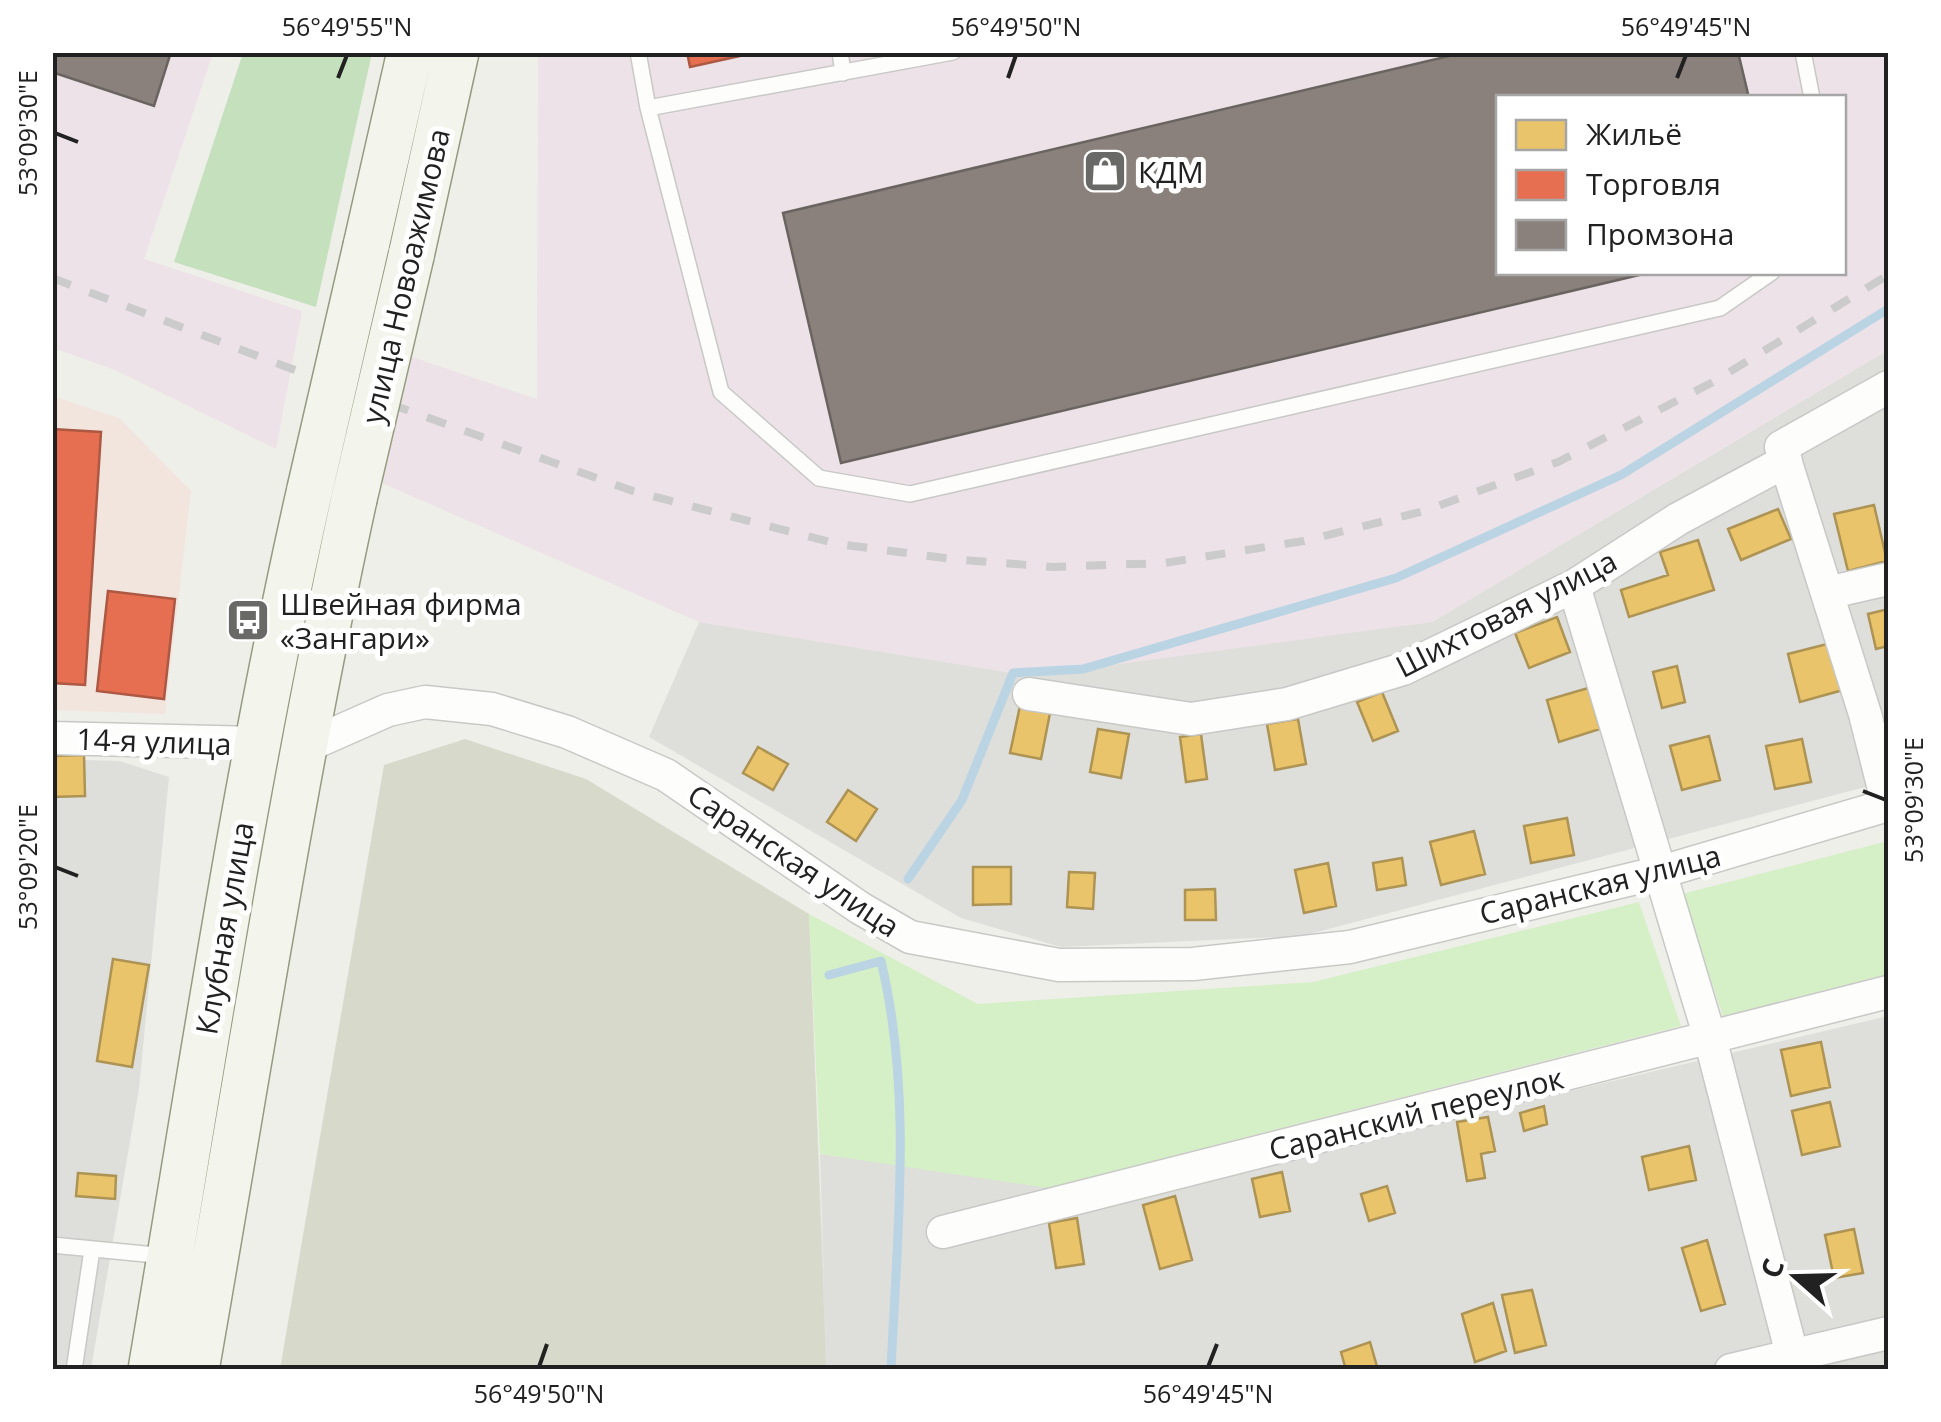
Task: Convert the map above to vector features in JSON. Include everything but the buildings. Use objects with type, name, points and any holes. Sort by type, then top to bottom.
[{"type":"main road","name":"улица Новоажимова","points":[[310,488],[410,52]]},
{"type":"main road","name":"улица Новоажимова","points":[[354,499],[456,52]]},
{"type":"main road","name":"Клубная улица","points":[[151,1370],[222,928],[275,643],[310,488]]},
{"type":"main road","name":"Клубная улица","points":[[196,1370],[302,748],[354,499]]},
{"type":"main road","points":[[256,743],[302,748]]},
{"type":"street","name":"Шихтовая улица","points":[[1028,694],[1191,720],[1287,704],[1403,668],[1574,586],[1888,387]]},
{"type":"street","points":[[1784,454],[1888,805]]},
{"type":"street","points":[[1827,593],[1888,579]]},
{"type":"street","points":[[1574,586],[1710,1038],[1794,1362]]},
{"type":"street","name":"Саранская улица","points":[[302,748],[388,710],[426,702],[492,709],[567,732],[666,775],[860,908],[910,937],[1059,965],[1193,964],[1350,946],[1661,872],[1888,805]]},
{"type":"street","name":"14-я улица","points":[[52,738],[256,743]]},
{"type":"street","name":"Саранский переулок","points":[[944,1232],[1888,992]]},
{"type":"street","points":[[1731,1370],[1794,1362],[1888,1333]]},
{"type":"lane","points":[[638,52],[648,108],[721,392],[819,478],[910,494],[1720,308],[1768,275]]},
{"type":"lane","points":[[840,52],[844,72]]},
{"type":"lane","points":[[648,108],[953,52]]},
{"type":"lane","points":[[1803,52],[1811,95]]},
{"type":"lane","points":[[52,1245],[170,1256]]},
{"type":"lane","points":[[74,1370],[92,1250]]},
{"type":"shaded area","points":[[53,53],[213,53],[144,259],[302,311],[276,449],[115,370],[53,348]]},
{"type":"shaded area","points":[[538,53],[1888,53],[1888,350],[1432,622],[1083,669],[1013,673],[699,622],[382,483],[412,357],[537,399]]},
{"type":"shaded area","points":[[1888,350],[1888,781],[1302,936],[1061,947],[961,918],[649,737],[699,622],[1013,673],[1432,622]]},
{"type":"shaded area","points":[[53,396],[119,418],[191,491],[165,714],[53,710]]},
{"type":"shaded area","points":[[465,739],[809,914],[824,1288],[820,1154],[1123,1196],[1888,1016],[1888,1369],[372,1370]]},
{"type":"shaded area","points":[[465,739],[586,779],[809,914],[826,1369],[280,1369],[384,765]]},
{"type":"shaded area","points":[[53,759],[120,761],[169,777],[139,1089],[91,1369],[53,1370]]},
{"type":"green space","points":[[243,53],[372,53],[316,307],[174,262]]},
{"type":"green space","points":[[1888,841],[1888,974],[1723,1016],[1682,894]]},
{"type":"green space","points":[[1639,902],[1681,1026],[1047,1188],[820,1154],[809,914],[978,1004],[1313,982]]},
{"type":"waterway","points":[[908,879],[962,800],[1013,673],[1083,669],[1396,578],[1621,475],[1888,309]]},
{"type":"waterway","points":[[829,975],[881,961],[891,1011],[900,1113],[891,1370]]},
{"type":"railway","points":[[52,278],[633,491],[838,544],[1053,567],[1164,563],[1304,541],[1424,511],[1558,462],[1713,382],[1888,275]]},
{"type":"place","name":"КДМ","points":[[1105,171]]},
{"type":"place","name":"Швейная фирма «Зангари»","points":[[248,620]]}]
